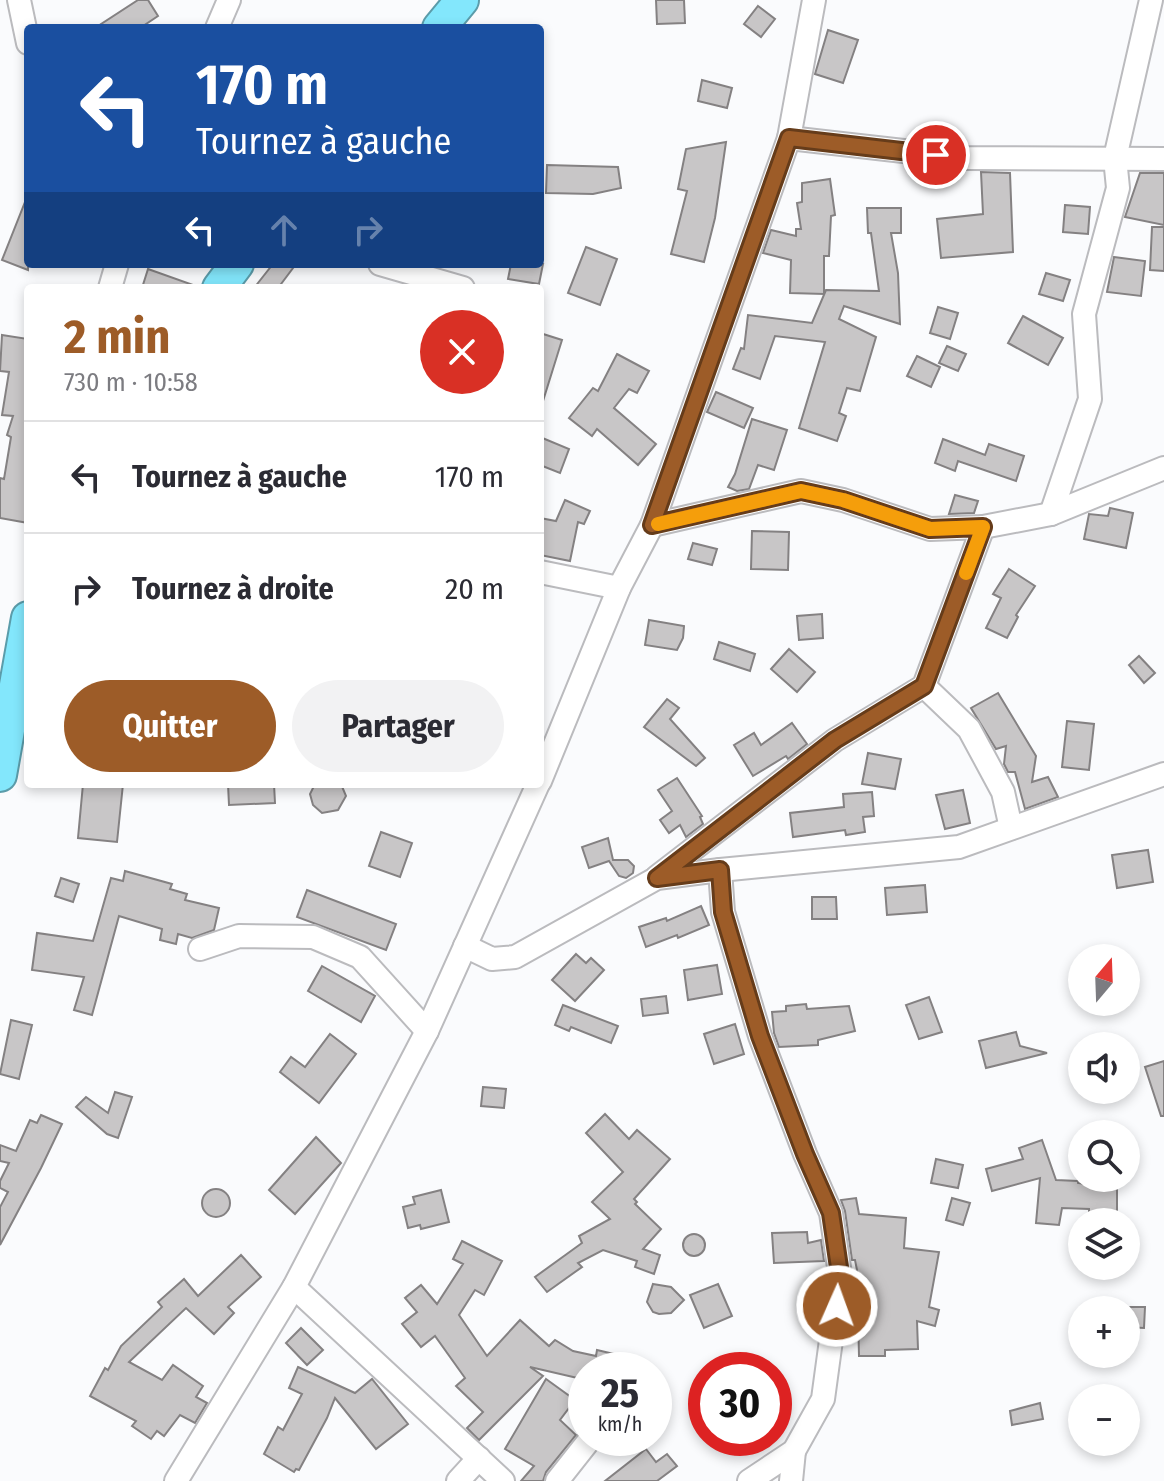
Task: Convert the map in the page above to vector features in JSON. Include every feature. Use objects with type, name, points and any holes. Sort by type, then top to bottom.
[{"type":"highway","points":[[442,24],[462,0]]},
{"type":"highway","points":[[0,775],[24,639]]},
{"type":"street","points":[[19,0],[24,24]]},
{"type":"street","points":[[219,24],[229,0]]},
{"type":"street","points":[[544,770],[619,588],[652,525],[789,138],[814,0]]},
{"type":"street","points":[[1051,514],[1090,399],[1084,314],[1118,188],[1115,158],[1151,0]]},
{"type":"street","points":[[789,138],[965,158],[1164,159]]},
{"type":"street","points":[[394,268],[449,284]]},
{"type":"street","points":[[652,525],[801,491],[843,500],[930,529],[983,527],[1051,514],[1164,468]]},
{"type":"street","points":[[465,946],[492,959],[515,957],[657,878],[835,740],[924,686],[983,527]]},
{"type":"street","points":[[544,573],[619,588]]},
{"type":"street","points":[[924,686],[969,729],[1003,792],[1011,828]]},
{"type":"street","points":[[657,878],[959,847],[1164,774]]},
{"type":"street","points":[[176,1481],[294,1287],[427,1031],[536,788]]},
{"type":"street","points":[[720,870],[723,912],[760,1036],[831,1213],[840,1274],[823,1399],[794,1451],[791,1481]]},
{"type":"street","points":[[200,949],[239,936],[313,937],[360,957],[427,1031]]},
{"type":"street","points":[[294,1287],[503,1481]]},
{"type":"street","points":[[749,1481],[794,1451]]},
{"type":"street","points":[[557,1481],[577,1456]]},
{"type":"street","points":[[458,1481],[479,1458]]},
{"type":"building","points":[[138,0],[148,0],[158,16],[146,24],[101,24]]},
{"type":"building","points":[[656,0],[684,0],[685,23],[657,24]]},
{"type":"building","points":[[758,6],[775,19],[761,37],[744,24]]},
{"type":"building","points":[[828,30],[858,40],[843,83],[815,74]]},
{"type":"building","points":[[702,80],[732,88],[727,108],[698,101]]},
{"type":"building","points":[[726,142],[715,218],[704,262],[671,254],[687,191],[678,189],[686,149]]},
{"type":"building","points":[[547,165],[618,167],[621,188],[593,194],[546,193]]},
{"type":"building","points":[[981,172],[1010,173],[1013,252],[941,258],[937,219],[983,214]]},
{"type":"building","points":[[1140,173],[1164,173],[1164,225],[1125,217]]},
{"type":"building","points":[[830,179],[835,215],[831,216],[829,256],[824,256],[824,294],[790,293],[791,260],[763,253],[771,230],[796,236],[796,229],[801,229],[797,203],[802,202],[802,183]]},
{"type":"building","points":[[24,205],[24,268],[28,270],[2,260]]},
{"type":"building","points":[[1065,205],[1090,207],[1088,234],[1063,232]]},
{"type":"building","points":[[867,208],[901,208],[901,233],[891,233],[898,273],[900,324],[844,306],[839,319],[876,337],[860,391],[847,388],[839,413],[846,416],[837,441],[799,428],[825,342],[775,336],[760,379],[733,369],[741,348],[744,349],[748,315],[812,323],[826,290],[879,291],[871,233],[868,233]]},
{"type":"building","points":[[1152,227],[1164,227],[1164,271],[1150,270]]},
{"type":"building","points":[[586,247],[617,259],[600,305],[568,293]]},
{"type":"building","points":[[1114,257],[1145,261],[1141,296],[1107,292]]},
{"type":"building","points":[[270,268],[293,268],[281,284],[257,284]]},
{"type":"building","points":[[510,268],[542,268],[539,284],[508,279]]},
{"type":"building","points":[[148,269],[190,284],[143,284]]},
{"type":"building","points":[[1046,273],[1070,280],[1063,301],[1039,294]]},
{"type":"building","points":[[938,307],[958,313],[950,339],[930,333]]},
{"type":"building","points":[[1023,316],[1063,338],[1048,365],[1008,343]]},
{"type":"building","points":[[544,334],[562,340],[544,398]]},
{"type":"building","points":[[2,335],[24,338],[24,522],[0,518],[0,478],[4,479],[11,437],[7,435],[13,416],[2,415],[9,372],[0,371]]},
{"type":"building","points":[[947,346],[966,354],[958,371],[939,363]]},
{"type":"building","points":[[617,354],[649,371],[637,393],[629,389],[614,408],[656,444],[638,465],[597,429],[592,436],[569,418],[593,388],[598,391]]},
{"type":"building","points":[[917,356],[940,367],[931,387],[907,376]]},
{"type":"building","points":[[716,392],[753,408],[744,428],[707,412]]},
{"type":"building","points":[[752,419],[787,430],[774,470],[758,465],[749,489],[737,491],[728,487]]},
{"type":"building","points":[[544,439],[569,449],[560,473],[544,467]]},
{"type":"building","points":[[943,439],[985,455],[989,444],[1024,456],[1016,481],[958,461],[955,471],[935,463]]},
{"type":"building","points":[[955,495],[978,501],[974,513],[949,514]]},
{"type":"building","points":[[565,500],[590,511],[584,524],[578,522],[570,561],[544,556],[544,519],[556,521]]},
{"type":"building","points":[[1110,508],[1133,513],[1126,548],[1084,539],[1089,514],[1108,516]]},
{"type":"building","points":[[752,531],[789,532],[788,570],[751,569]]},
{"type":"building","points":[[693,543],[717,549],[712,565],[688,559]]},
{"type":"building","points":[[1009,569],[1035,586],[1016,615],[1018,617],[1007,638],[986,628],[1001,598],[993,594]]},
{"type":"building","points":[[822,614],[823,638],[799,640],[797,616]]},
{"type":"building","points":[[649,620],[684,626],[677,650],[645,645]]},
{"type":"building","points":[[719,642],[755,654],[750,671],[714,659]]},
{"type":"building","points":[[789,649],[815,672],[797,692],[771,669]]},
{"type":"building","points":[[1139,656],[1155,673],[1144,683],[1129,665]]},
{"type":"building","points":[[998,693],[1036,756],[1032,782],[1048,777],[1058,797],[1025,809],[1015,772],[1008,772],[1004,764],[1006,746],[996,749],[971,708]]},
{"type":"building","points":[[667,699],[679,708],[670,719],[705,758],[696,766],[644,727]]},
{"type":"building","points":[[1067,721],[1094,724],[1089,770],[1062,767]]},
{"type":"building","points":[[792,723],[807,744],[788,759],[786,756],[753,776],[734,745],[754,733],[761,745]]},
{"type":"building","points":[[868,753],[901,759],[895,789],[862,784]]},
{"type":"building","points":[[677,778],[702,816],[703,824],[686,837],[680,825],[669,833],[660,820],[672,811],[658,790]]},
{"type":"building","points":[[83,788],[123,788],[117,842],[78,838]]},
{"type":"building","points":[[228,788],[274,788],[275,803],[229,805]]},
{"type":"building","points":[[313,788],[343,788],[346,796],[338,810],[322,813],[313,805],[310,794]]},
{"type":"building","points":[[963,790],[970,823],[945,829],[936,795]]},
{"type":"building","points":[[872,792],[874,816],[863,817],[865,832],[846,835],[845,830],[793,837],[790,813],[844,807],[843,794]]},
{"type":"building","points":[[381,832],[412,843],[400,877],[369,866]]},
{"type":"building","points":[[608,838],[613,860],[628,860],[634,866],[633,873],[626,878],[619,876],[609,861],[589,868],[582,847]]},
{"type":"building","points":[[1148,850],[1153,882],[1117,888],[1112,855]]},
{"type":"building","points":[[125,871],[172,884],[170,889],[187,894],[185,900],[219,908],[214,930],[192,938],[178,934],[176,944],[160,940],[162,929],[119,916],[92,1015],[74,1010],[84,977],[32,970],[37,933],[93,941],[111,878],[123,881]]},
{"type":"building","points":[[61,878],[79,884],[73,902],[55,896]]},
{"type":"building","points":[[925,885],[927,912],[887,915],[885,888]]},
{"type":"building","points":[[307,890],[396,924],[386,950],[297,917]]},
{"type":"building","points":[[812,897],[836,897],[837,919],[812,919]]},
{"type":"building","points":[[701,906],[709,925],[646,947],[639,927],[666,918],[667,921]]},
{"type":"building","points":[[576,954],[586,963],[591,958],[604,970],[575,1001],[552,980]]},
{"type":"building","points":[[717,965],[722,994],[688,1000],[684,970]]},
{"type":"building","points":[[322,966],[375,996],[361,1022],[308,991]]},
{"type":"building","points":[[666,996],[668,1013],[643,1016],[641,999]]},
{"type":"building","points":[[929,997],[942,1032],[919,1039],[906,1005]]},
{"type":"building","points":[[806,1004],[807,1009],[849,1006],[855,1031],[818,1040],[818,1045],[779,1047],[772,1012],[786,1011],[786,1006]]},
{"type":"building","points":[[563,1005],[618,1026],[611,1043],[571,1027],[569,1031],[555,1025]]},
{"type":"building","points":[[11,1020],[32,1025],[19,1079],[0,1074]]},
{"type":"building","points":[[735,1024],[744,1054],[714,1064],[704,1034]]},
{"type":"building","points":[[1016,1032],[1020,1046],[1047,1053],[986,1068],[979,1041]]},
{"type":"building","points":[[330,1034],[356,1054],[319,1103],[280,1072],[291,1057],[305,1067]]},
{"type":"building","points":[[1164,1061],[1164,1116],[1161,1116],[1145,1067]]},
{"type":"building","points":[[483,1087],[506,1089],[504,1108],[481,1106]]},
{"type":"building","points":[[115,1092],[132,1097],[118,1138],[107,1134],[76,1107],[86,1097],[108,1113]]},
{"type":"building","points":[[605,1114],[629,1139],[637,1130],[670,1159],[634,1199],[635,1204],[661,1229],[643,1249],[660,1255],[654,1274],[635,1267],[637,1261],[603,1250],[578,1263],[582,1267],[547,1292],[535,1277],[582,1243],[579,1236],[610,1219],[592,1202],[623,1172],[586,1133]]},
{"type":"building","points":[[41,1115],[62,1124],[0,1245],[0,1207],[8,1192],[0,1188],[0,1181],[9,1163],[0,1161],[0,1145],[16,1151],[30,1120],[37,1123]]},
{"type":"building","points":[[316,1137],[341,1163],[295,1214],[269,1190]]},
{"type":"building","points":[[1042,1140],[1056,1180],[1068,1181],[1068,1192],[1117,1192],[1117,1208],[1062,1208],[1059,1225],[1036,1223],[1040,1178],[992,1191],[986,1169],[1023,1159],[1019,1148]]},
{"type":"building","points":[[936,1159],[963,1165],[958,1188],[931,1183]]},
{"type":"building","points":[[216,1189],[226,1193],[230,1203],[226,1213],[216,1217],[206,1213],[202,1203],[206,1193]]},
{"type":"building","points":[[441,1190],[449,1222],[421,1229],[420,1225],[408,1228],[403,1207],[415,1204],[413,1197]]},
{"type":"building","points":[[856,1198],[859,1214],[906,1218],[904,1248],[939,1252],[929,1307],[939,1310],[935,1326],[917,1321],[918,1349],[885,1350],[885,1356],[859,1356],[857,1270],[855,1260],[852,1260],[841,1200]]},
{"type":"building","points":[[952,1198],[970,1203],[963,1225],[946,1220]]},
{"type":"building","points":[[807,1232],[808,1243],[821,1240],[824,1261],[774,1263],[772,1233]]},
{"type":"building","points":[[694,1234],[702,1237],[705,1245],[702,1253],[694,1256],[686,1253],[683,1245],[686,1237]]},
{"type":"building","points":[[462,1241],[502,1261],[484,1295],[475,1290],[459,1315],[487,1356],[520,1320],[549,1346],[555,1340],[578,1352],[568,1352],[568,1376],[530,1367],[543,1376],[479,1440],[467,1428],[483,1412],[456,1386],[465,1378],[435,1336],[421,1347],[402,1324],[417,1312],[405,1298],[421,1285],[437,1304],[463,1264],[453,1259]]},
{"type":"building","points":[[241,1255],[261,1277],[228,1307],[234,1313],[214,1334],[186,1308],[129,1362],[162,1380],[173,1365],[203,1386],[196,1397],[207,1403],[195,1423],[180,1415],[164,1436],[157,1431],[151,1439],[132,1426],[136,1421],[90,1396],[121,1346],[162,1307],[158,1302],[184,1279],[198,1296]]},
{"type":"building","points":[[653,1284],[671,1287],[684,1300],[671,1313],[653,1312],[647,1302]]},
{"type":"building","points":[[718,1284],[732,1316],[704,1328],[690,1295]]},
{"type":"building","points":[[1140,1307],[1145,1307],[1144,1328],[1140,1328]]},
{"type":"building","points":[[301,1328],[323,1350],[307,1365],[286,1343]]},
{"type":"building","points":[[298,1367],[355,1393],[372,1379],[408,1424],[376,1449],[335,1398],[299,1470],[294,1472],[264,1454],[278,1427],[283,1430],[302,1394],[289,1388]]},
{"type":"building","points":[[546,1379],[568,1395],[568,1409],[560,1420],[568,1428],[568,1445],[546,1472],[543,1481],[521,1481],[534,1466],[505,1449]]},
{"type":"building","points":[[1040,1403],[1043,1419],[1012,1425],[1010,1411]]},
{"type":"building","points":[[637,1456],[651,1456],[656,1462],[669,1456],[677,1466],[657,1481],[605,1481]]},
{"type":"slow traffic","points":[[658,524],[801,491],[843,500],[930,529],[983,527],[966,573]]},
{"type":"route","points":[[837,1306],[840,1274],[831,1213],[760,1036],[723,912],[720,870],[657,878],[835,740],[924,686],[983,527],[930,529],[843,500],[801,491],[652,525],[789,138],[936,155]]}]
